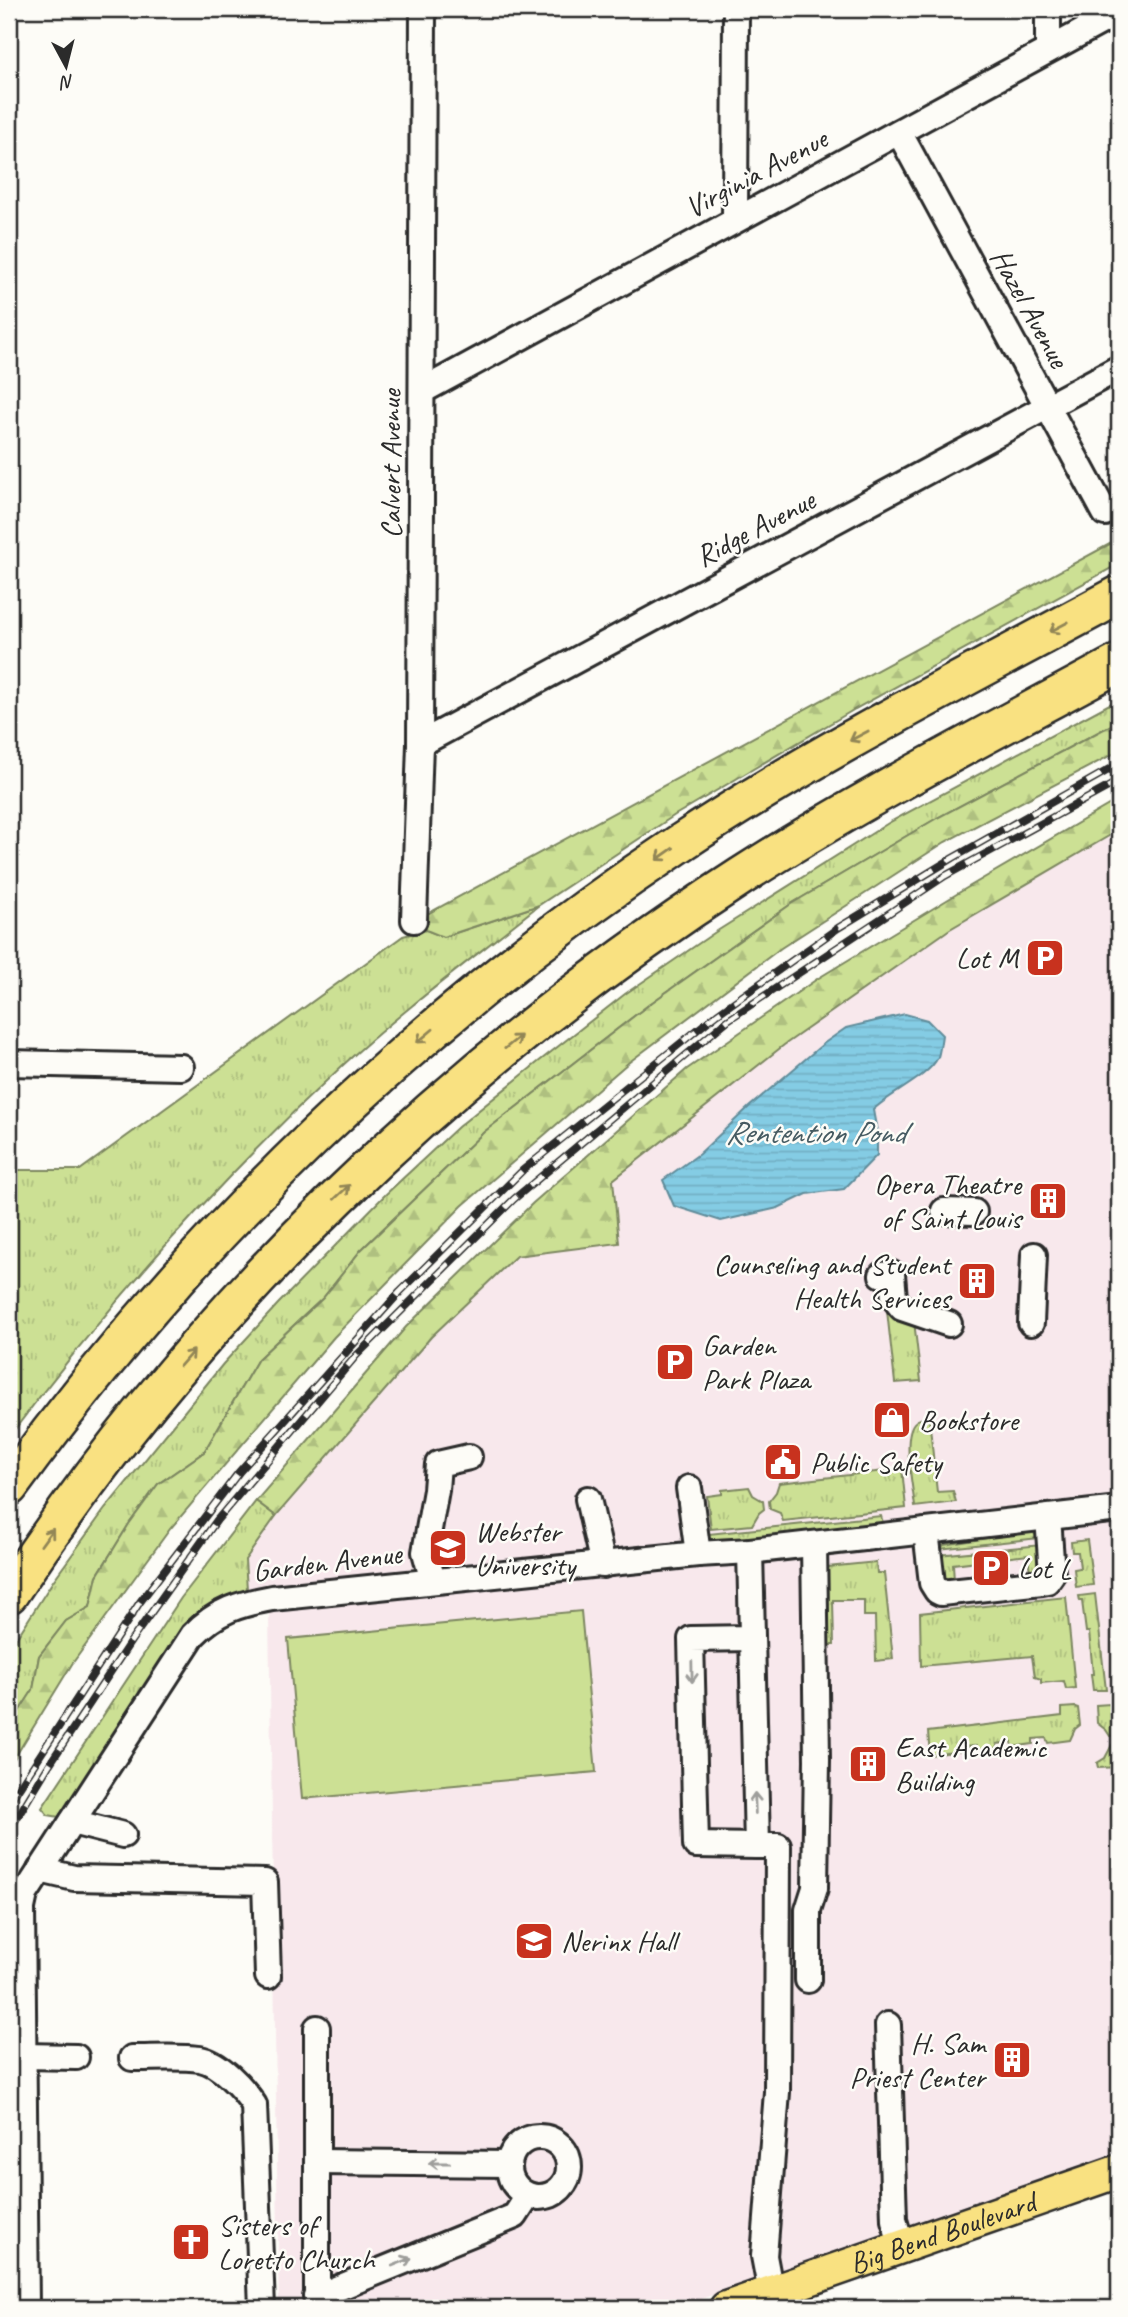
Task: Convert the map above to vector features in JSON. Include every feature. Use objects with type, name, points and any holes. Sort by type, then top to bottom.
[{"type":"highway","points":[[9,1487],[49,1431],[118,1346],[190,1263],[266,1183],[345,1107],[426,1035],[512,965],[611,891],[753,797],[848,742],[1119,595]]},
{"type":"highway","points":[[9,1594],[41,1545],[106,1458],[173,1373],[244,1293],[320,1213],[481,1067],[651,936],[742,876],[835,819],[1119,663]]},
{"type":"main road","name":"Big Bend Boulevard","points":[[726,2308],[1119,2171]]},
{"type":"street","name":"Calvert Avenue","points":[[414,920],[420,744],[423,9]]},
{"type":"street","points":[[735,219],[736,9]]},
{"type":"street","points":[[1048,9],[1048,50]]},
{"type":"street","name":"Virginia Avenue","points":[[422,391],[1119,12]]},
{"type":"street","name":"Hazel Avenue","points":[[899,132],[1105,513]]},
{"type":"street","name":"Ridge Avenue","points":[[420,744],[1119,368]]},
{"type":"street","points":[[9,1063],[181,1068]]},
{"type":"street","points":[[944,1211],[974,1212]]},
{"type":"street","points":[[1031,1323],[1034,1255]]},
{"type":"street","points":[[881,1275],[892,1274],[894,1298],[902,1308],[949,1324]]},
{"type":"street","points":[[432,1581],[425,1552],[438,1464],[469,1457]]},
{"type":"street","points":[[689,1488],[698,1554]]},
{"type":"street","points":[[587,1499],[603,1565]]},
{"type":"street","name":"Garden Avenue","points":[[18,2049],[22,1908],[25,1894],[193,1635],[205,1622],[240,1604],[432,1581],[750,1551],[1119,1509]]},
{"type":"street","points":[[926,1531],[932,1583],[937,1591],[942,1593],[1042,1582],[1047,1581],[1052,1574],[1048,1517]]},
{"type":"street","points":[[808,1980],[808,1910],[815,1888],[814,1544]]},
{"type":"street","points":[[750,1551],[751,1638],[767,1849],[777,2092],[764,2256],[771,2293]]},
{"type":"street","points":[[751,1638],[691,1640],[696,1845],[815,1852]]},
{"type":"street","points":[[72,1822],[123,1835]]},
{"type":"street","points":[[40,1871],[74,1878],[265,1882],[268,1976]]},
{"type":"street","points":[[888,2025],[894,2220],[902,2247]]},
{"type":"street","points":[[317,2028],[317,2302],[515,2216],[528,2196]]},
{"type":"street","points":[[26,2308],[18,2049],[76,2057]]},
{"type":"street","points":[[132,2058],[202,2059],[225,2073],[245,2091],[254,2105],[262,2308]]},
{"type":"street","points":[[545,2137],[562,2147],[569,2165],[564,2184],[557,2192],[548,2196],[528,2196],[513,2183],[508,2164],[517,2146],[525,2140],[545,2137]]},
{"type":"street","points":[[317,2162],[508,2164]]},
{"type":"shaded area","name":"Webster University","points":[[1119,830],[1119,2157],[674,2308],[279,2308],[269,1613],[788,1556],[788,1534],[247,1589],[245,1560],[276,1516],[431,1337],[516,1256],[619,1243],[613,1180],[784,1045],[950,929]]},
{"type":"green space","points":[[1119,539],[1119,564],[855,709],[675,815],[539,905],[443,937],[426,930],[427,914]]},
{"type":"green space","points":[[1119,699],[1119,721],[937,818],[791,904],[651,1003],[484,1132],[361,1250],[323,1298],[258,1359],[204,1452],[158,1484],[97,1576],[90,1607],[66,1621],[39,1656],[33,1690],[9,1727],[9,1650],[53,1581],[105,1509],[223,1364],[278,1304],[385,1195],[458,1127],[625,994],[714,933],[890,822]]},
{"type":"green space","points":[[1119,721],[1119,751],[945,842],[781,948],[628,1063],[462,1206],[334,1337],[170,1529],[72,1664],[9,1767],[9,1727],[33,1690],[39,1656],[66,1621],[90,1607],[97,1576],[158,1484],[204,1452],[258,1359],[323,1298],[361,1250],[484,1132],[651,1003],[791,904],[937,818]]},
{"type":"green space","points":[[1119,799],[1119,830],[950,929],[784,1045],[613,1180],[619,1243],[516,1256],[431,1337],[276,1516],[256,1501],[406,1327],[533,1203],[687,1069],[817,979]]},
{"type":"green space","points":[[539,905],[366,1045],[252,1153],[126,1291],[9,1437],[9,1340],[13,1320],[10,1170],[80,1170],[403,936],[426,930],[444,937]]},
{"type":"green space","points":[[885,1293],[914,1321],[921,1381],[895,1383]]},
{"type":"green space","points":[[929,1418],[937,1492],[953,1491],[956,1502],[915,1507],[909,1464],[909,1440],[914,1423],[919,1419]]},
{"type":"green space","points":[[902,1469],[906,1508],[783,1521],[780,1513],[770,1509],[769,1501],[779,1483]]},
{"type":"green space","points":[[749,1487],[753,1495],[763,1501],[764,1509],[752,1525],[711,1529],[707,1496],[722,1494],[722,1490]]},
{"type":"green space","points":[[256,1501],[276,1516],[245,1560],[247,1589],[214,1605],[185,1627],[59,1817],[48,1815],[42,1808],[181,1598]]},
{"type":"green space","points":[[881,1516],[883,1523],[716,1541],[708,1534]]},
{"type":"green space","points":[[1030,1531],[1039,1538],[939,1549],[944,1545]]},
{"type":"green space","points":[[1087,1540],[1093,1585],[1076,1587],[1074,1569],[1080,1568],[1078,1552],[1072,1552],[1071,1542]]},
{"type":"green space","points":[[1041,1545],[1041,1566],[1037,1571],[1030,1572],[1028,1555],[953,1564],[954,1581],[945,1578],[940,1568],[938,1555]]},
{"type":"green space","points":[[876,1562],[877,1573],[884,1573],[893,1659],[876,1661],[875,1616],[864,1616],[864,1600],[833,1600],[834,1645],[829,1645],[828,1567]]},
{"type":"green space","points":[[1095,1594],[1106,1690],[1093,1690],[1089,1632],[1086,1632],[1079,1596]]},
{"type":"green space","points":[[1066,1597],[1075,1688],[1066,1689],[1064,1681],[1041,1683],[1041,1679],[1035,1677],[1032,1656],[921,1666],[920,1613]]},
{"type":"green space","points":[[581,1611],[596,1772],[302,1799],[288,1639]]},
{"type":"green space","points":[[1110,1704],[1113,1722],[1119,1722],[1119,1735],[1110,1736],[1097,1723],[1096,1705]]},
{"type":"green space","points":[[1062,1708],[1078,1708],[1080,1725],[1070,1740],[1048,1743],[1046,1738],[1033,1739],[1033,1744],[1012,1747],[1012,1742],[997,1744],[997,1748],[977,1750],[976,1746],[962,1747],[962,1751],[930,1755],[928,1732],[1062,1716]]},
{"type":"green space","points":[[1119,1744],[1119,1767],[1098,1768],[1097,1763],[1105,1758],[1112,1745]]},
{"type":"water","name":"Rentention Pond","points":[[905,1014],[927,1020],[942,1035],[938,1057],[918,1078],[873,1110],[877,1155],[844,1189],[807,1194],[778,1208],[721,1221],[674,1206],[663,1180],[699,1154],[823,1044],[846,1028]]},
{"type":"railway","points":[[9,1803],[140,1602],[239,1472],[400,1292],[523,1170],[717,1014],[838,928],[953,858],[1119,764]]},
{"type":"railway","points":[[9,1831],[131,1641],[217,1520],[356,1356],[514,1199],[728,1020],[945,876],[1119,781]]},
{"type":"place","name":"Lot M","points":[[1045,958]]},
{"type":"place","name":"Opera Theatre of Saint Louis","points":[[1048,1201]]},
{"type":"place","name":"Counseling and Student Health Services","points":[[977,1281]]},
{"type":"place","name":"Garden Park Plaza","points":[[675,1362]]},
{"type":"place","name":"Bookstore","points":[[892,1420]]},
{"type":"place","name":"Public Safety","points":[[783,1462]]},
{"type":"place","name":"Webster University","points":[[448,1548]]},
{"type":"place","name":"Lot L","points":[[991,1568]]},
{"type":"place","name":"East Academic Building","points":[[868,1764]]},
{"type":"place","name":"Nerinx Hall","points":[[534,1941]]},
{"type":"place","name":"H. Sam Priest Center","points":[[1012,2060]]},
{"type":"place","name":"Sisters of Loretto Church","points":[[191,2242]]}]
